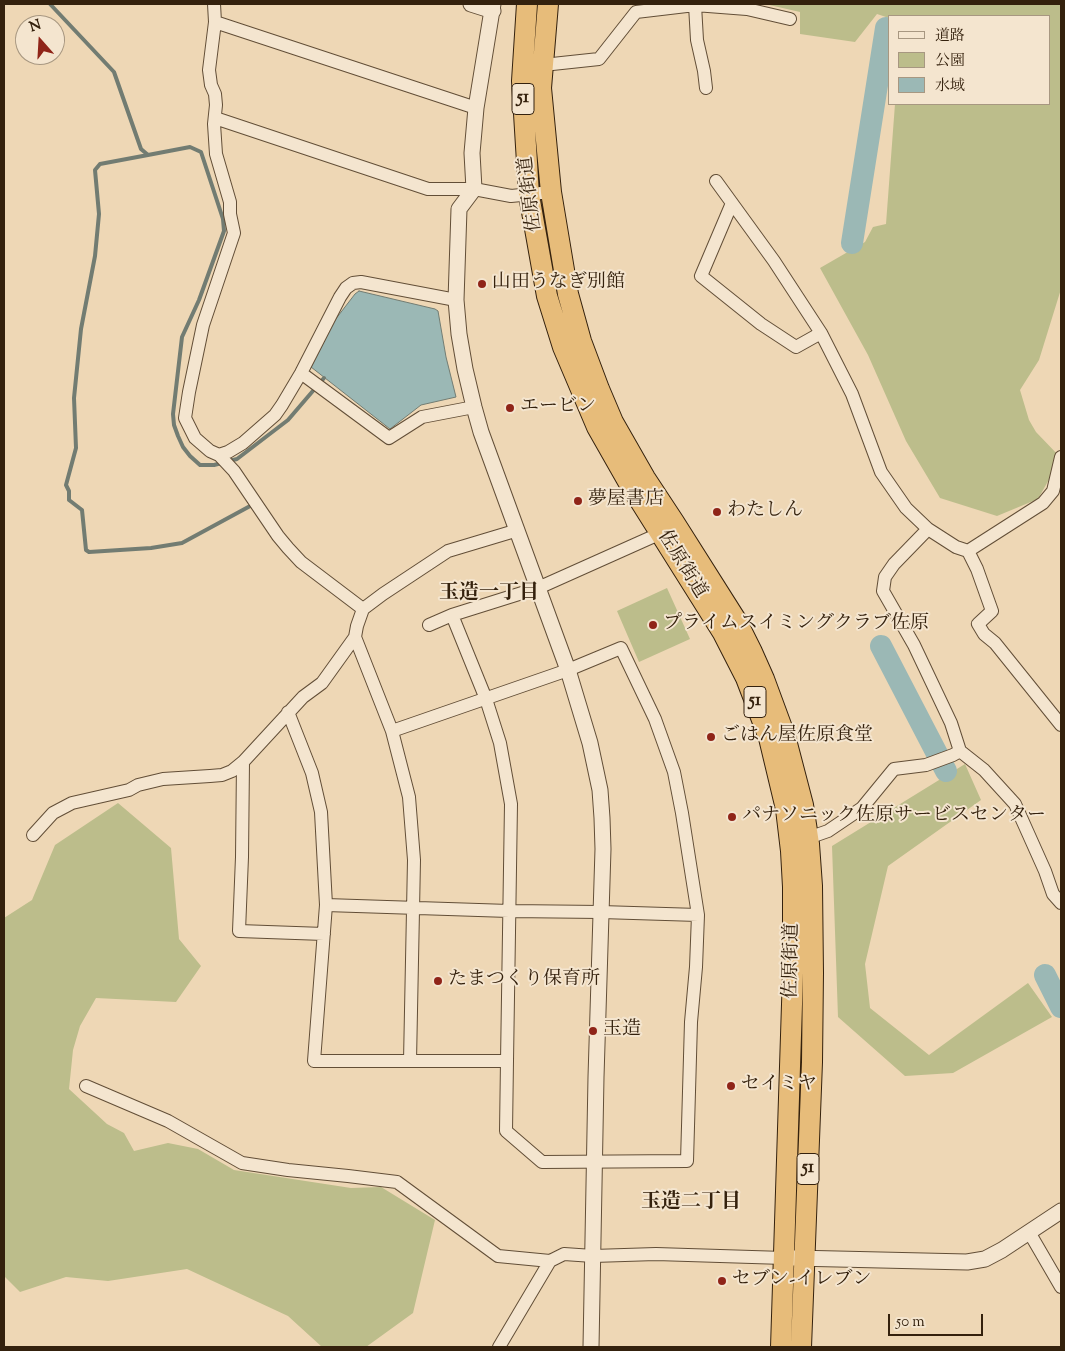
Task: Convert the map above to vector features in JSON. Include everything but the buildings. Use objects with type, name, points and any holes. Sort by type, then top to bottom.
[{"type":"highway","name":"佐原街道","points":[[527,4],[522,81],[529,195],[547,296],[563,347],[597,427],[630,485],[723,632],[746,678],[769,738],[786,809],[793,887],[793,973],[781,1347]]},
{"type":"highway","name":"佐原街道","points":[[548,4],[542,88],[551,192],[568,294],[581,341],[613,422],[645,478],[736,620],[764,678],[785,736],[803,805],[812,886],[813,973],[812,1062],[801,1347]]},
{"type":"street","points":[[214,4],[215,22],[209,70],[216,105],[216,154],[230,202],[230,214],[234,233],[203,325],[188,392],[186,418],[195,438],[210,451],[219,455],[234,471],[288,548],[301,562],[363,609]]},
{"type":"street","points":[[471,4],[493,7],[476,108],[472,153],[474,189],[459,209],[456,300],[459,334],[465,369],[481,432],[568,670],[590,743],[600,790],[602,818],[601,912],[591,1347]]},
{"type":"street","points":[[695,5],[697,40],[706,88]]},
{"type":"street","points":[[543,65],[599,59],[636,12],[695,5],[747,9],[790,19]]},
{"type":"street","points":[[215,22],[476,108]]},
{"type":"street","points":[[215,118],[428,189],[474,189],[511,196],[551,192]]},
{"type":"street","points":[[716,181],[774,262],[821,333],[852,394],[881,472],[906,508],[928,529],[968,551],[977,569],[992,611],[978,624],[984,634],[995,643],[1061,725]]},
{"type":"street","points":[[732,203],[701,276],[761,324],[796,347],[821,333]]},
{"type":"street","points":[[219,455],[228,452],[243,442],[274,415],[282,405],[301,373],[340,296],[353,283],[361,282],[456,300]]},
{"type":"street","points":[[301,373],[389,438],[422,417],[474,407]]},
{"type":"street","points":[[968,551],[1043,503],[1053,491],[1061,457]]},
{"type":"street","points":[[928,529],[894,564],[885,577],[883,591],[914,645],[951,723],[956,753],[984,770],[1015,804],[1045,871],[1053,894],[1061,903]]},
{"type":"street","points":[[33,835],[53,813],[72,804],[129,790],[138,785],[164,780],[222,775],[232,771],[303,697],[322,683],[355,637],[363,609],[448,551],[518,530]]},
{"type":"street","points":[[429,625],[452,615],[538,588],[661,533]]},
{"type":"street","points":[[392,731],[486,699],[568,670],[621,648],[655,719],[674,772],[698,915],[691,1022],[687,1161],[542,1162],[506,1131],[511,804],[500,743],[486,699],[452,615]]},
{"type":"street","points":[[355,637],[392,731],[409,797],[414,860],[410,1061]]},
{"type":"street","points":[[288,712],[312,773],[321,812],[326,905],[314,1061],[507,1061]]},
{"type":"street","points":[[808,838],[828,831],[862,808],[894,769],[926,764],[956,753]]},
{"type":"street","points":[[242,762],[243,817],[239,931],[324,934]]},
{"type":"street","points":[[326,905],[698,915]]},
{"type":"street","points":[[86,1086],[168,1121],[242,1163],[397,1182],[498,1256],[550,1261],[564,1254],[593,1256],[656,1254],[967,1262],[986,1259],[1061,1211]]},
{"type":"street","points":[[1030,1232],[1061,1286]]},
{"type":"street","points":[[499,1347],[550,1261]]},
{"type":"green space","points":[[765,4],[1061,4],[1061,289],[1039,360],[1020,390],[1029,420],[1036,432],[1061,458],[1038,499],[997,516],[940,498],[906,441],[868,355],[820,268],[865,242],[873,227],[886,224],[895,105],[1050,105],[1050,15],[888,15],[888,18],[877,14],[855,42],[800,34],[800,12]]},
{"type":"green space","name":"プライムスイミングクラブ佐原","points":[[667,588],[690,639],[639,662],[617,611]]},
{"type":"green space","points":[[965,764],[981,800],[888,866],[865,964],[870,1008],[929,1055],[1028,983],[1052,1017],[953,1073],[905,1076],[838,1017],[832,846]]},
{"type":"green space","points":[[118,803],[171,848],[179,939],[201,966],[176,1002],[96,998],[80,1026],[73,1050],[69,1089],[107,1124],[124,1133],[134,1151],[168,1143],[198,1149],[234,1170],[351,1188],[381,1187],[435,1220],[413,1313],[366,1347],[322,1347],[288,1316],[187,1269],[108,1281],[66,1277],[20,1292],[4,1276],[4,918],[32,900],[55,845]]},
{"type":"water","points":[[359,291],[438,311],[446,357],[456,397],[421,405],[390,429],[311,367],[328,329]]},
{"type":"waterway","points":[[50,4],[114,72],[141,149],[148,155],[190,147],[201,152],[223,219],[224,231],[199,300],[182,337],[173,414],[178,436],[190,456],[200,465],[222,463]]},
{"type":"waterway","points":[[852,243],[886,28]]},
{"type":"waterway","points":[[148,155],[100,164],[95,170],[99,214],[95,256],[81,329],[74,398],[76,448],[66,485],[69,491],[69,500],[82,510],[86,550],[89,552],[151,548],[182,543],[252,505]]},
{"type":"waterway","points":[[229,461],[237,459],[288,420],[324,378]]},
{"type":"waterway","points":[[881,646],[946,771]]},
{"type":"waterway","points":[[1045,975],[1061,1007]]},
{"type":"place","name":"山田うなぎ別館","points":[[482,284]]},
{"type":"place","name":"エービン","points":[[510,408]]},
{"type":"place","name":"夢屋書店","points":[[578,501]]},
{"type":"place","name":"わたしん","points":[[717,512]]},
{"type":"place","name":"プライムスイミングクラブ佐原","points":[[653,625]]},
{"type":"place","name":"ごはん屋佐原食堂","points":[[711,737]]},
{"type":"place","name":"パナソニック佐原サービスセンター","points":[[732,817]]},
{"type":"place","name":"たまつくり保育所","points":[[438,981]]},
{"type":"place","name":"玉造","points":[[593,1031]]},
{"type":"place","name":"セイミヤ","points":[[731,1086]]},
{"type":"place","name":"セブン-イレブン","points":[[722,1281]]},
{"type":"district","name":"玉造一丁目","points":[[489,595]]},
{"type":"district","name":"玉造二丁目","points":[[691,1204]]}]
